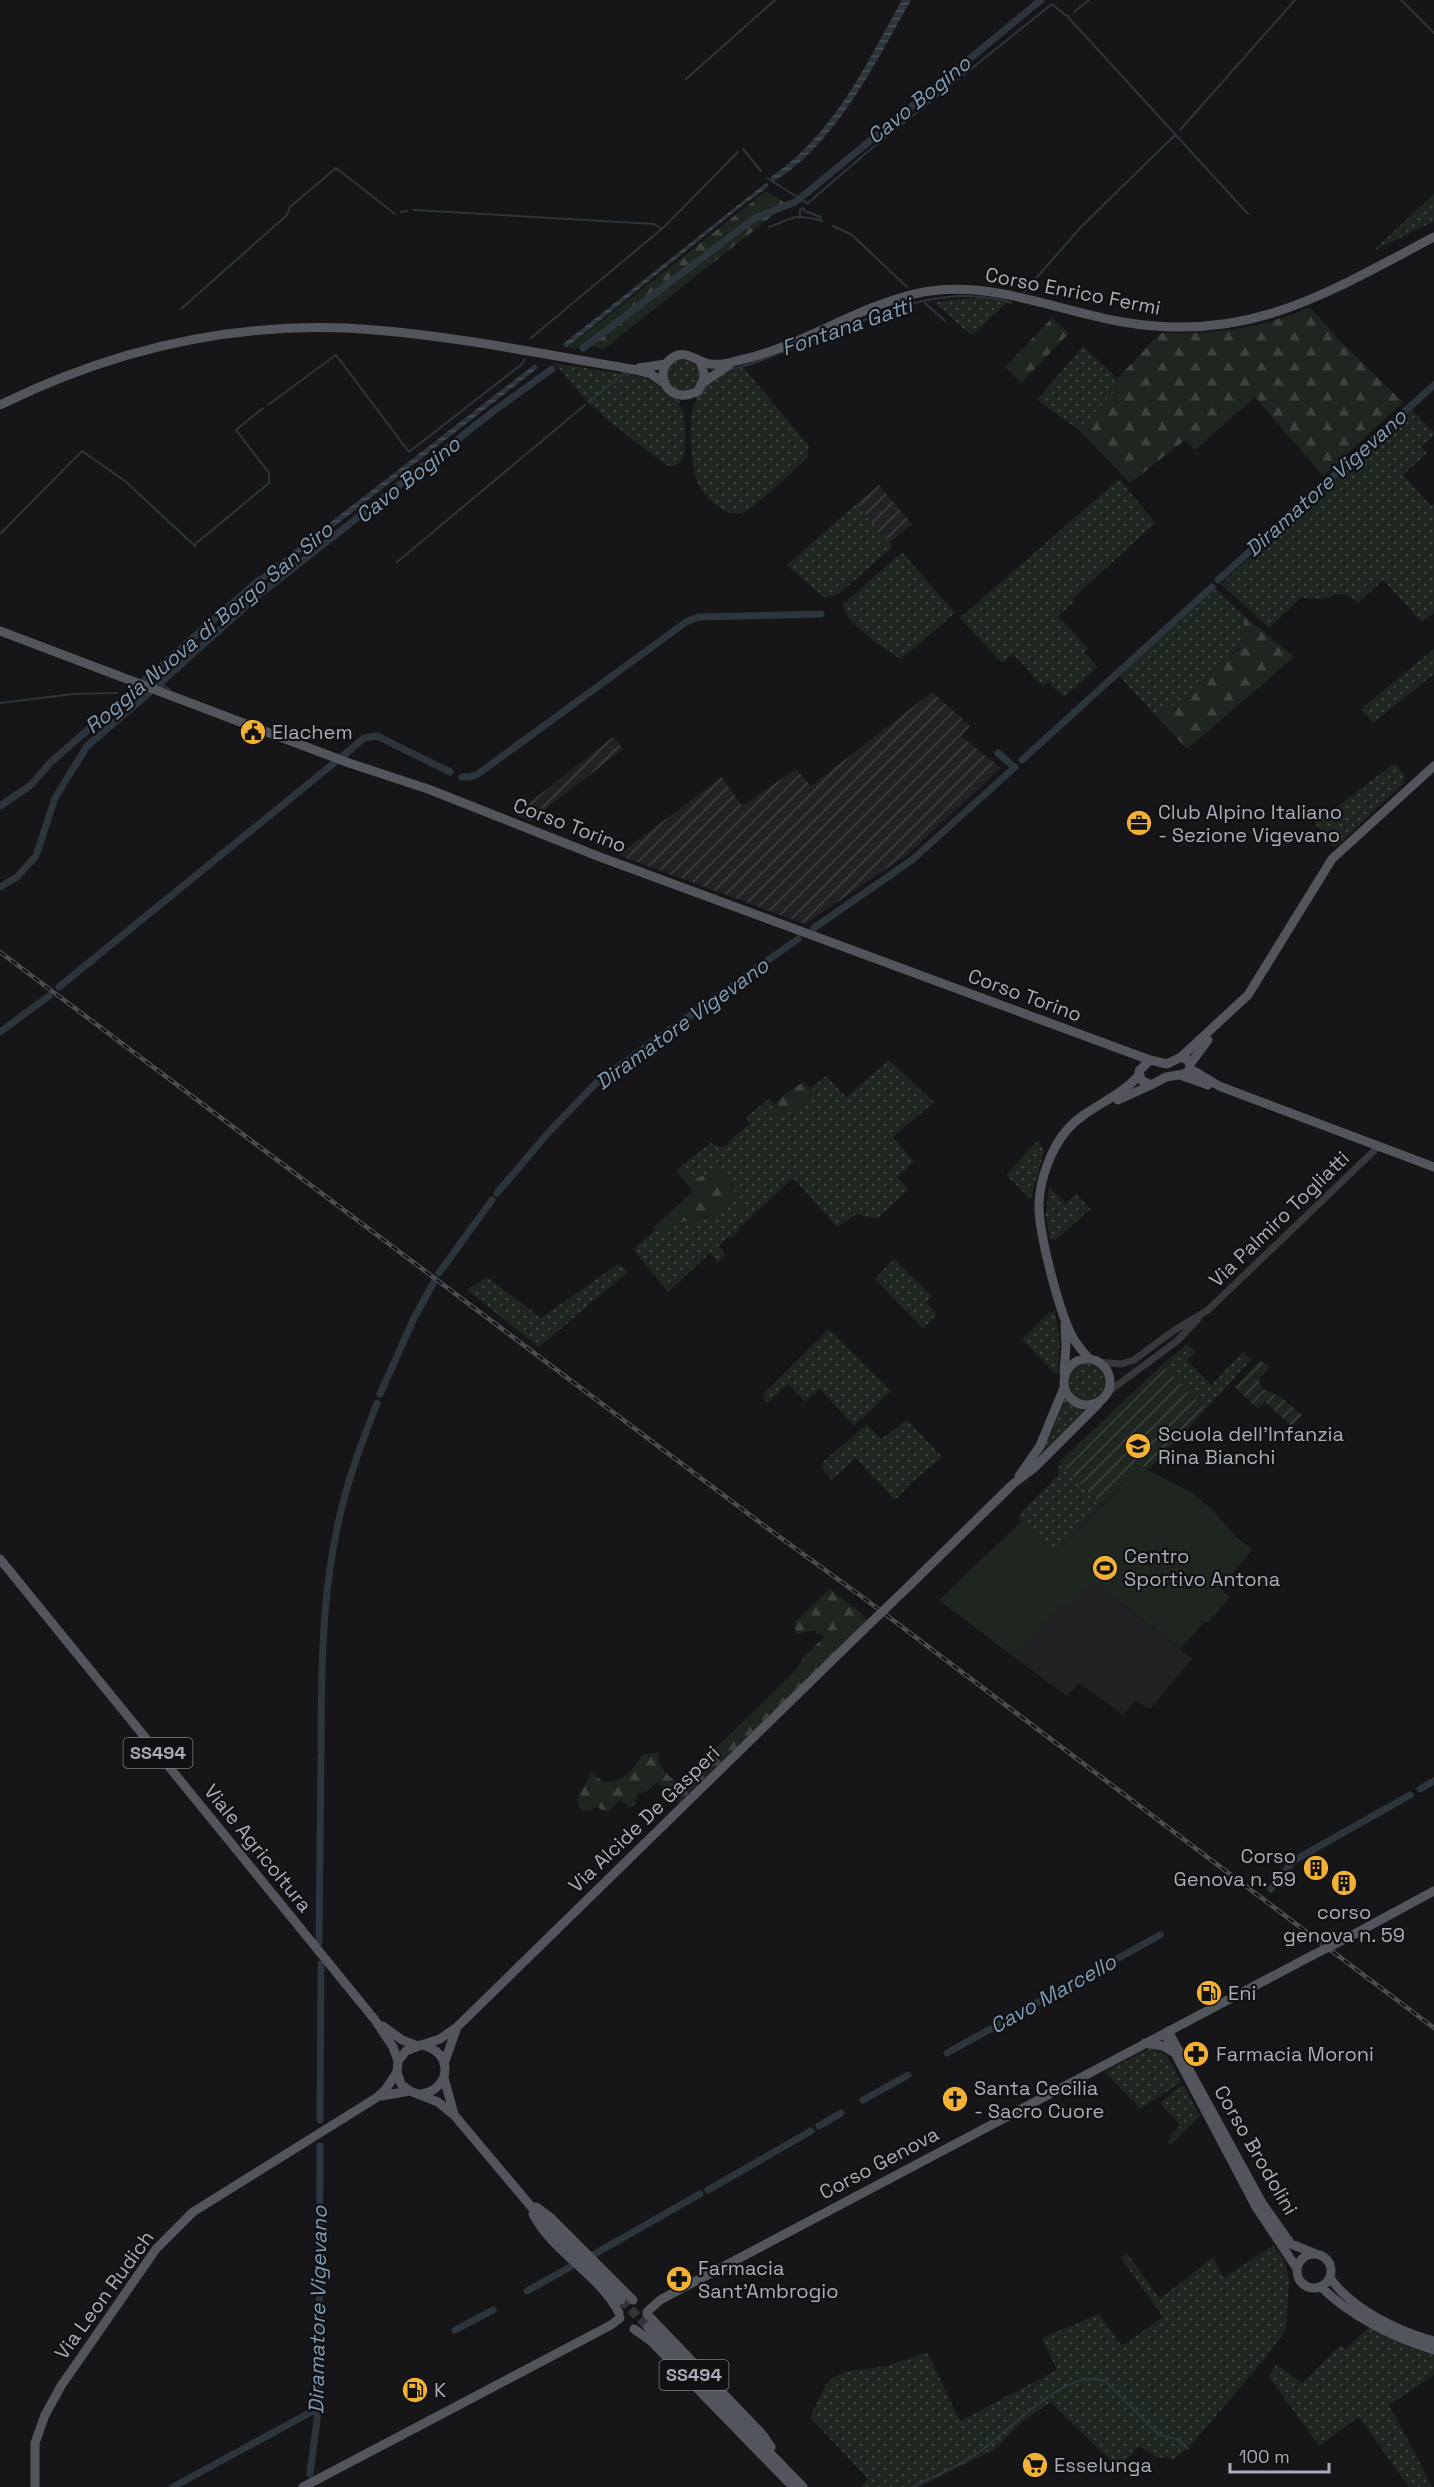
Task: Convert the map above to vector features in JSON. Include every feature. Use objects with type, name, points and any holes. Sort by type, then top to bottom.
[{"type":"main road","name":"Corso Enrico Fermi","points":[[700,361],[712,365],[735,362],[766,353],[880,304],[941,290],[993,292],[1147,326],[1193,328],[1232,324],[1298,306],[1434,237]]},
{"type":"main road","points":[[0,405],[64,375],[122,355],[200,337],[279,328],[375,330],[632,369],[651,374],[673,393],[686,396],[698,391],[704,381],[704,371],[700,361],[685,354],[677,355],[666,364],[632,369]]},
{"type":"main road","name":"Corso Enrico Fermi","points":[[704,381],[720,369],[735,362]]},
{"type":"main road","points":[[664,383],[663,373],[666,364]]},
{"type":"main road","name":"Corso Torino","points":[[0,631],[349,763],[428,789],[600,857],[1127,1052],[1139,1054],[1150,1060]]},
{"type":"main road","points":[[1180,1075],[1190,1066],[1229,1014],[1248,995],[1332,859],[1434,766]]},
{"type":"main road","points":[[1013,1484],[1034,1468],[1108,1392],[1109,1375],[1074,1339],[1064,1316],[1042,1234],[1039,1203],[1044,1178],[1055,1148],[1067,1130],[1124,1091],[1150,1060],[1167,1064],[1181,1057],[1218,1021],[1229,1014]]},
{"type":"main road","points":[[1127,1052],[1144,1082],[1150,1085]]},
{"type":"main road","points":[[1181,1057],[1188,1060],[1190,1066],[1220,1086],[1434,1167]]},
{"type":"main road","points":[[1098,1107],[1166,1077],[1180,1075],[1208,1085],[1220,1086]]},
{"type":"main road","points":[[1013,1484],[1040,1446],[1064,1388],[1066,1346],[1064,1316]]},
{"type":"main road","points":[[1064,1376],[1069,1367],[1078,1360],[1094,1360]]},
{"type":"main road","points":[[1064,1388],[1069,1398],[1078,1404],[1089,1406],[1099,1403]]},
{"type":"main road","name":"Via Alcide De Gasperi","points":[[419,2046],[440,2038],[457,2027],[1013,1484]]},
{"type":"main road","name":"Viale Agricoltura","points":[[0,1559],[375,2020],[393,2047],[398,2061]]},
{"type":"main road","name":"Corso Genova","points":[[621,2318],[624,2304],[642,2307],[660,2300],[1434,1891]]},
{"type":"main road","name":"Viale Agricoltura","points":[[375,2020],[402,2040],[433,2049],[444,2064]]},
{"type":"main road","points":[[1145,2043],[1176,2051],[1183,2024]]},
{"type":"main road","name":"Via Alcide De Gasperi","points":[[444,2064],[457,2027]]},
{"type":"main road","name":"Corso Brodolini","points":[[1166,2032],[1256,2207],[1296,2267],[1301,2283],[1310,2288],[1321,2287],[1335,2301],[1360,2317],[1394,2335],[1434,2350]]},
{"type":"main road","points":[[410,2091],[401,2084],[397,2072],[398,2061],[406,2051],[419,2046]]},
{"type":"main road","name":"Corso Brodolini","points":[[1176,2051],[1262,2203],[1277,2225],[1294,2246],[1316,2254]]},
{"type":"main road","points":[[444,2064],[447,2094],[455,2116]]},
{"type":"main road","points":[[376,2098],[386,2089],[397,2072]]},
{"type":"main road","points":[[421,2094],[435,2090],[444,2078]]},
{"type":"main road","points":[[376,2098],[391,2093],[410,2091],[438,2102],[455,2116],[526,2200],[621,2300]]},
{"type":"main road","name":"Via Leon Rudich","points":[[35,2487],[33,2472],[35,2443],[45,2415],[61,2386],[156,2250],[193,2212],[376,2098]]},
{"type":"main road","points":[[526,2200],[550,2217],[642,2307],[763,2435],[784,2467]]},
{"type":"main road","points":[[526,2200],[541,2228],[608,2297],[621,2318],[651,2341],[793,2487]]},
{"type":"main road","points":[[1296,2267],[1300,2259],[1307,2254],[1324,2257],[1329,2264],[1330,2278],[1341,2293],[1398,2328],[1434,2341]]},
{"type":"main road","points":[[1321,2287],[1330,2278]]},
{"type":"main road","name":"Corso Genova","points":[[634,2328],[642,2326],[642,2307]]},
{"type":"main road","points":[[303,2487],[621,2318]]},
{"type":"main road","name":"SS494","points":[[648,2328],[803,2487]]},
{"type":"street","name":"Via Palmiro Togliatti","points":[[1094,1360],[1121,1364],[1134,1360],[1173,1331],[1201,1314],[1224,1296],[1379,1146]]},
{"type":"street","name":"Via Palmiro Togliatti","points":[[1108,1392],[1177,1341],[1201,1314]]},
{"type":"shaded area","points":[[902,0],[911,0],[869,75],[835,124],[796,166],[773,182],[770,179],[772,176],[814,139],[847,96]]},
{"type":"shaded area","points":[[766,183],[769,186],[566,348],[563,344]]},
{"type":"shaded area","points":[[535,364],[538,368],[256,587],[252,583]]},
{"type":"shaded area","points":[[879,485],[912,524],[889,543],[856,504]]},
{"type":"shaded area","points":[[932,692],[970,726],[961,736],[1001,768],[908,854],[805,924],[618,855],[722,777],[742,806],[796,769],[811,786]]},
{"type":"shaded area","points":[[613,737],[623,749],[530,821],[515,814]]},
{"type":"shaded area","points":[[1094,1582],[1192,1659],[1150,1709],[1135,1700],[1124,1715],[1079,1683],[1067,1696],[1015,1658],[1065,1601],[1071,1607]]},
{"type":"green space","points":[[766,191],[787,204],[604,349],[582,344],[575,349],[569,347]]},
{"type":"green space","points":[[1434,194],[1434,221],[1373,251]]},
{"type":"green space","points":[[980,297],[1006,303],[973,335],[934,302]]},
{"type":"green space","points":[[1310,307],[1338,339],[1403,402],[1323,476],[1255,397],[1195,450],[1185,440],[1130,483],[1079,430],[1122,383],[1117,379],[1160,333],[1236,329],[1274,320]]},
{"type":"green space","points":[[1052,318],[1069,333],[1021,383],[1005,367]]},
{"type":"green space","points":[[1083,346],[1122,383],[1079,430],[1037,400]]},
{"type":"green space","points":[[684,359],[695,364],[700,375],[695,386],[684,391],[673,386],[668,375],[673,364]]},
{"type":"green space","points":[[554,363],[643,377],[665,391],[683,410],[686,436],[684,455],[680,462],[674,466],[666,465],[606,419],[596,408],[592,407]]},
{"type":"green space","points":[[743,367],[809,446],[807,458],[774,488],[747,510],[734,514],[714,503],[696,479],[691,420],[696,400],[709,385],[719,376]]},
{"type":"green space","points":[[1412,410],[1434,432],[1434,435],[1421,447],[1427,453],[1403,475],[1431,506],[1434,504],[1434,614],[1432,613],[1422,622],[1383,580],[1358,603],[1342,594],[1316,599],[1301,598],[1269,628],[1221,584]]},
{"type":"green space","points":[[1119,479],[1154,524],[1072,599],[1074,602],[1058,616],[1088,648],[1084,652],[1098,667],[1064,697],[1048,682],[1043,686],[1013,654],[1002,663],[960,618]]},
{"type":"green space","points":[[856,504],[893,547],[837,595],[823,597],[787,565]]},
{"type":"green space","points":[[902,552],[955,613],[901,659],[857,627],[845,611],[843,604]]},
{"type":"green space","points":[[1216,589],[1246,617],[1242,646],[1221,662],[1217,673],[1191,697],[1172,706],[1159,719],[1119,676]]},
{"type":"green space","points":[[1246,617],[1294,657],[1187,749],[1159,719],[1160,716],[1172,706],[1191,697],[1217,673],[1223,659],[1240,650]]},
{"type":"green space","points":[[1434,649],[1434,674],[1373,723],[1361,709]]},
{"type":"green space","points":[[1395,763],[1404,775],[1404,783],[1338,845],[1331,846],[1315,823]]},
{"type":"green space","points":[[889,1060],[934,1102],[893,1137],[914,1162],[897,1177],[909,1189],[877,1219],[857,1214],[837,1227],[793,1178],[739,1228],[740,1230],[731,1238],[729,1236],[719,1246],[725,1255],[718,1262],[710,1253],[668,1292],[633,1249],[655,1230],[666,1234],[680,1221],[691,1222],[727,1211],[729,1199],[734,1199],[743,1213],[733,1187],[719,1169],[698,1178],[686,1172],[682,1165],[711,1143],[722,1147],[727,1145],[733,1137],[750,1124],[746,1117],[770,1098],[775,1105],[778,1119],[807,1100],[813,1090],[812,1087],[826,1076],[846,1097]]},
{"type":"green space","points":[[803,1082],[813,1090],[807,1100],[778,1119],[772,1113],[772,1109],[780,1098]]},
{"type":"green space","points":[[1038,1140],[1044,1151],[1031,1199],[1006,1175]]},
{"type":"green space","points":[[682,1165],[686,1172],[697,1178],[719,1169],[746,1206],[744,1214],[734,1199],[729,1199],[727,1211],[714,1218],[706,1216],[693,1222],[680,1221],[664,1235],[653,1228],[693,1191],[676,1171]]},
{"type":"green space","points":[[1049,1187],[1066,1203],[1076,1194],[1090,1209],[1056,1240],[1050,1239],[1046,1215]]},
{"type":"green space","points":[[894,1259],[932,1296],[926,1302],[937,1314],[923,1329],[875,1279]]},
{"type":"green space","points":[[618,1264],[628,1272],[539,1347],[467,1290],[487,1277],[541,1318]]},
{"type":"green space","points":[[1055,1310],[1060,1343],[1057,1376],[1022,1339],[1049,1312],[1051,1314]]},
{"type":"green space","points":[[829,1329],[891,1391],[854,1426],[820,1389],[805,1402],[788,1384],[767,1403],[762,1395]]},
{"type":"green space","points":[[1187,1344],[1195,1352],[1187,1360],[1211,1385],[1243,1352],[1251,1360],[1206,1409],[1162,1365]]},
{"type":"green space","points":[[1260,1360],[1270,1367],[1259,1379],[1262,1386],[1266,1391],[1282,1398],[1302,1415],[1291,1426],[1265,1402],[1258,1409],[1235,1387]]},
{"type":"green space","points":[[1087,1364],[1100,1369],[1105,1382],[1100,1395],[1087,1400],[1074,1395],[1069,1382],[1074,1369]]},
{"type":"green space","points":[[1162,1365],[1206,1409],[1149,1469],[1140,1466],[1101,1505],[1059,1462]]},
{"type":"green space","points":[[1064,1397],[1079,1408],[1088,1410],[1037,1462],[1035,1460],[1052,1432]]},
{"type":"green space","points":[[907,1420],[942,1457],[912,1482],[895,1500],[856,1458],[832,1480],[822,1468],[823,1462],[867,1424],[881,1439]]},
{"type":"green space","points":[[1059,1462],[1101,1505],[1055,1553],[1019,1518],[1019,1515],[1058,1475]]},
{"type":"green space","name":"Centro Sportivo Antona","points":[[1140,1466],[1193,1493],[1212,1509],[1237,1538],[1253,1549],[1220,1588],[1230,1597],[1208,1623],[1204,1622],[1180,1649],[1094,1582],[1071,1607],[1064,1602],[1015,1658],[939,1600],[1022,1521],[1055,1553]]},
{"type":"green space","points":[[830,1589],[867,1620],[679,1803],[657,1782],[646,1792],[638,1793],[634,1805],[630,1807],[620,1800],[608,1811],[598,1806],[587,1812],[579,1808],[578,1799],[591,1771],[603,1782],[617,1780],[631,1771],[642,1755],[660,1752],[661,1766],[679,1784],[795,1671],[806,1655],[825,1636],[817,1634],[815,1630],[796,1634],[794,1623]]},
{"type":"green space","points":[[1150,2048],[1166,2056],[1181,2082],[1140,2109],[1105,2072]]},
{"type":"green space","points":[[1180,2086],[1184,2086],[1200,2116],[1170,2145],[1167,2143],[1170,2137],[1180,2125],[1160,2103]]},
{"type":"green space","points":[[1273,2245],[1284,2260],[1289,2280],[1286,2327],[1266,2357],[1192,2444],[1174,2459],[1156,2457],[1139,2446],[1118,2468],[1050,2402],[1017,2426],[997,2448],[919,2487],[860,2487],[868,2479],[810,2417],[826,2384],[833,2378],[845,2372],[887,2366],[927,2352],[960,2421],[1057,2370],[1042,2338],[1099,2314],[1122,2346],[1163,2317],[1121,2258],[1127,2253],[1160,2299],[1213,2257],[1224,2278]]},
{"type":"green space","points":[[1369,2327],[1410,2348],[1434,2355],[1434,2375],[1389,2405],[1432,2486],[1430,2487],[1409,2487],[1359,2417],[1319,2446],[1269,2377],[1276,2364],[1302,2383],[1341,2345],[1346,2349]]},
{"type":"waterway","points":[[686,79],[775,0]]},
{"type":"waterway","name":"Cavo Bogino","points":[[798,200],[1041,0]]},
{"type":"waterway","points":[[1074,12],[1089,0]]},
{"type":"waterway","name":"Fontana Gatti","points":[[1180,130],[1295,0]]},
{"type":"waterway","points":[[1401,0],[1434,33]]},
{"type":"waterway","points":[[807,204],[866,153],[1052,4],[1069,16]]},
{"type":"waterway","points":[[1068,17],[1248,214]]},
{"type":"waterway","name":"Fontana Gatti","points":[[1024,292],[1080,228],[1175,135]]},
{"type":"waterway","points":[[743,149],[761,171]]},
{"type":"waterway","points":[[531,338],[664,227],[738,152]]},
{"type":"waterway","points":[[181,309],[287,215],[290,207],[336,168],[395,214]]},
{"type":"waterway","points":[[767,178],[807,203]]},
{"type":"waterway","name":"Cavo Bogino","points":[[583,348],[755,218],[795,202]]},
{"type":"waterway","points":[[803,208],[820,217],[821,221]]},
{"type":"waterway","points":[[800,218],[800,210],[803,208]]},
{"type":"waterway","points":[[414,210],[654,224],[662,229]]},
{"type":"waterway","points":[[401,212],[407,211]]},
{"type":"waterway","points":[[769,227],[800,217],[822,221]]},
{"type":"waterway","points":[[833,226],[852,235],[907,287]]},
{"type":"waterway","name":"Fontana Gatti","points":[[728,370],[751,364],[883,313],[925,301],[967,296],[1011,303]]},
{"type":"waterway","points":[[925,303],[945,321]]},
{"type":"waterway","points":[[268,405],[336,355],[409,452],[522,364],[525,359]]},
{"type":"waterway","name":"Cavo Bogino","points":[[156,687],[255,598],[495,410],[552,369]]},
{"type":"waterway","name":"Fontana Gatti","points":[[589,402],[624,373],[634,374]]},
{"type":"waterway","name":"Fontana Gatti","points":[[697,398],[711,381]]},
{"type":"waterway","name":"Diramatore Vigevano","points":[[1218,580],[1434,385]]},
{"type":"waterway","name":"Fontana Gatti","points":[[672,396],[679,402]]},
{"type":"waterway","name":"Fontana Gatti","points":[[397,562],[585,405]]},
{"type":"waterway","points":[[199,541],[269,483],[269,473],[236,430],[263,408]]},
{"type":"waterway","points":[[0,534],[82,451],[125,481],[195,546],[197,542]]},
{"type":"waterway","name":"Fontana Gatti","points":[[0,806],[31,785],[50,763],[259,580]]},
{"type":"waterway","name":"Diramatore Vigevano","points":[[1022,760],[1212,587]]},
{"type":"waterway","points":[[462,777],[478,774],[686,622],[698,617],[821,614]]},
{"type":"waterway","name":"Fontana Gatti","points":[[161,688],[164,686],[169,689]]},
{"type":"waterway","name":"Fontana Gatti","points":[[122,698],[134,687]]},
{"type":"waterway","name":"Cavo Bogino","points":[[0,887],[17,877],[36,856],[55,798],[87,746],[150,692]]},
{"type":"waterway","name":"Fontana Gatti","points":[[0,703],[73,694],[117,693]]},
{"type":"waterway","points":[[344,755],[364,738],[377,736],[450,772]]},
{"type":"waterway","points":[[998,753],[1014,767]]},
{"type":"waterway","points":[[59,987],[334,763]]},
{"type":"waterway","name":"Diramatore Vigevano","points":[[814,928],[912,860],[1015,767]]},
{"type":"waterway","name":"Diramatore Vigevano","points":[[497,1193],[548,1133],[598,1081],[798,939]]},
{"type":"waterway","points":[[0,1032],[49,996]]},
{"type":"waterway","name":"Diramatore Vigevano","points":[[439,1273],[492,1200]]},
{"type":"waterway","name":"Diramatore Vigevano","points":[[380,1394],[414,1318],[434,1282]]},
{"type":"waterway","name":"Diramatore Vigevano","points":[[321,1750],[325,1616],[333,1550],[339,1517],[351,1475],[377,1403]]},
{"type":"waterway","name":"Diramatore Vigevano","points":[[319,1943],[321,1756]]},
{"type":"waterway","name":"Cavo Marcello","points":[[1420,1789],[1434,1781]]},
{"type":"waterway","name":"Cavo Marcello","points":[[1271,1889],[1293,1861],[1410,1795]]},
{"type":"waterway","name":"Cavo Marcello","points":[[947,2053],[1160,1935]]},
{"type":"waterway","name":"Diramatore Vigevano","points":[[320,2120],[321,1964]]},
{"type":"waterway","points":[[863,2100],[908,2075]]},
{"type":"waterway","name":"Cavo Marcello","points":[[819,2126],[841,2113]]},
{"type":"waterway","name":"Cavo Marcello","points":[[708,2190],[811,2131]]},
{"type":"waterway","name":"Diramatore Vigevano","points":[[310,2474],[319,2404],[320,2146]]},
{"type":"waterway","name":"Cavo Marcello","points":[[591,2256],[700,2194]]},
{"type":"waterway","name":"Cavo Marcello","points":[[527,2291],[570,2267]]},
{"type":"waterway","name":"Cavo Marcello","points":[[455,2330],[493,2310]]},
{"type":"waterway","points":[[913,2487],[974,2455],[1057,2391],[1090,2379],[1105,2381],[1159,2435],[1177,2439],[1188,2449]]},
{"type":"waterway","name":"Cavo Marcello","points":[[173,2487],[311,2412]]},
{"type":"tunnel","points":[[621,2300],[648,2327]]},
{"type":"railway","points":[[0,952],[1434,2028]]},
{"type":"place","name":"Elachem","points":[[253,732]]},
{"type":"place","name":"Club Alpino Italiano - Sezione Vigevano","points":[[1139,823]]},
{"type":"place","name":"Scuola dell'Infanzia Rina Bianchi","points":[[1138,1446]]},
{"type":"place","name":"Centro Sportivo Antona","points":[[1105,1568]]},
{"type":"place","name":"Corso Genova n. 59","points":[[1316,1868]]},
{"type":"place","name":"corso genova n. 59","points":[[1344,1883]]},
{"type":"place","name":"Eni","points":[[1209,1993]]},
{"type":"place","name":"Farmacia Moroni","points":[[1196,2054]]},
{"type":"place","name":"Santa Cecilia - Sacro Cuore","points":[[955,2099]]},
{"type":"place","name":"Farmacia Sant'Ambrogio","points":[[679,2279]]},
{"type":"place","name":"K","points":[[415,2390]]},
{"type":"place","name":"Esselunga","points":[[1035,2465]]},
{"type":"water label","name":"Roggia Nuova di Borgo San Siro","points":[[209,628]]}]
